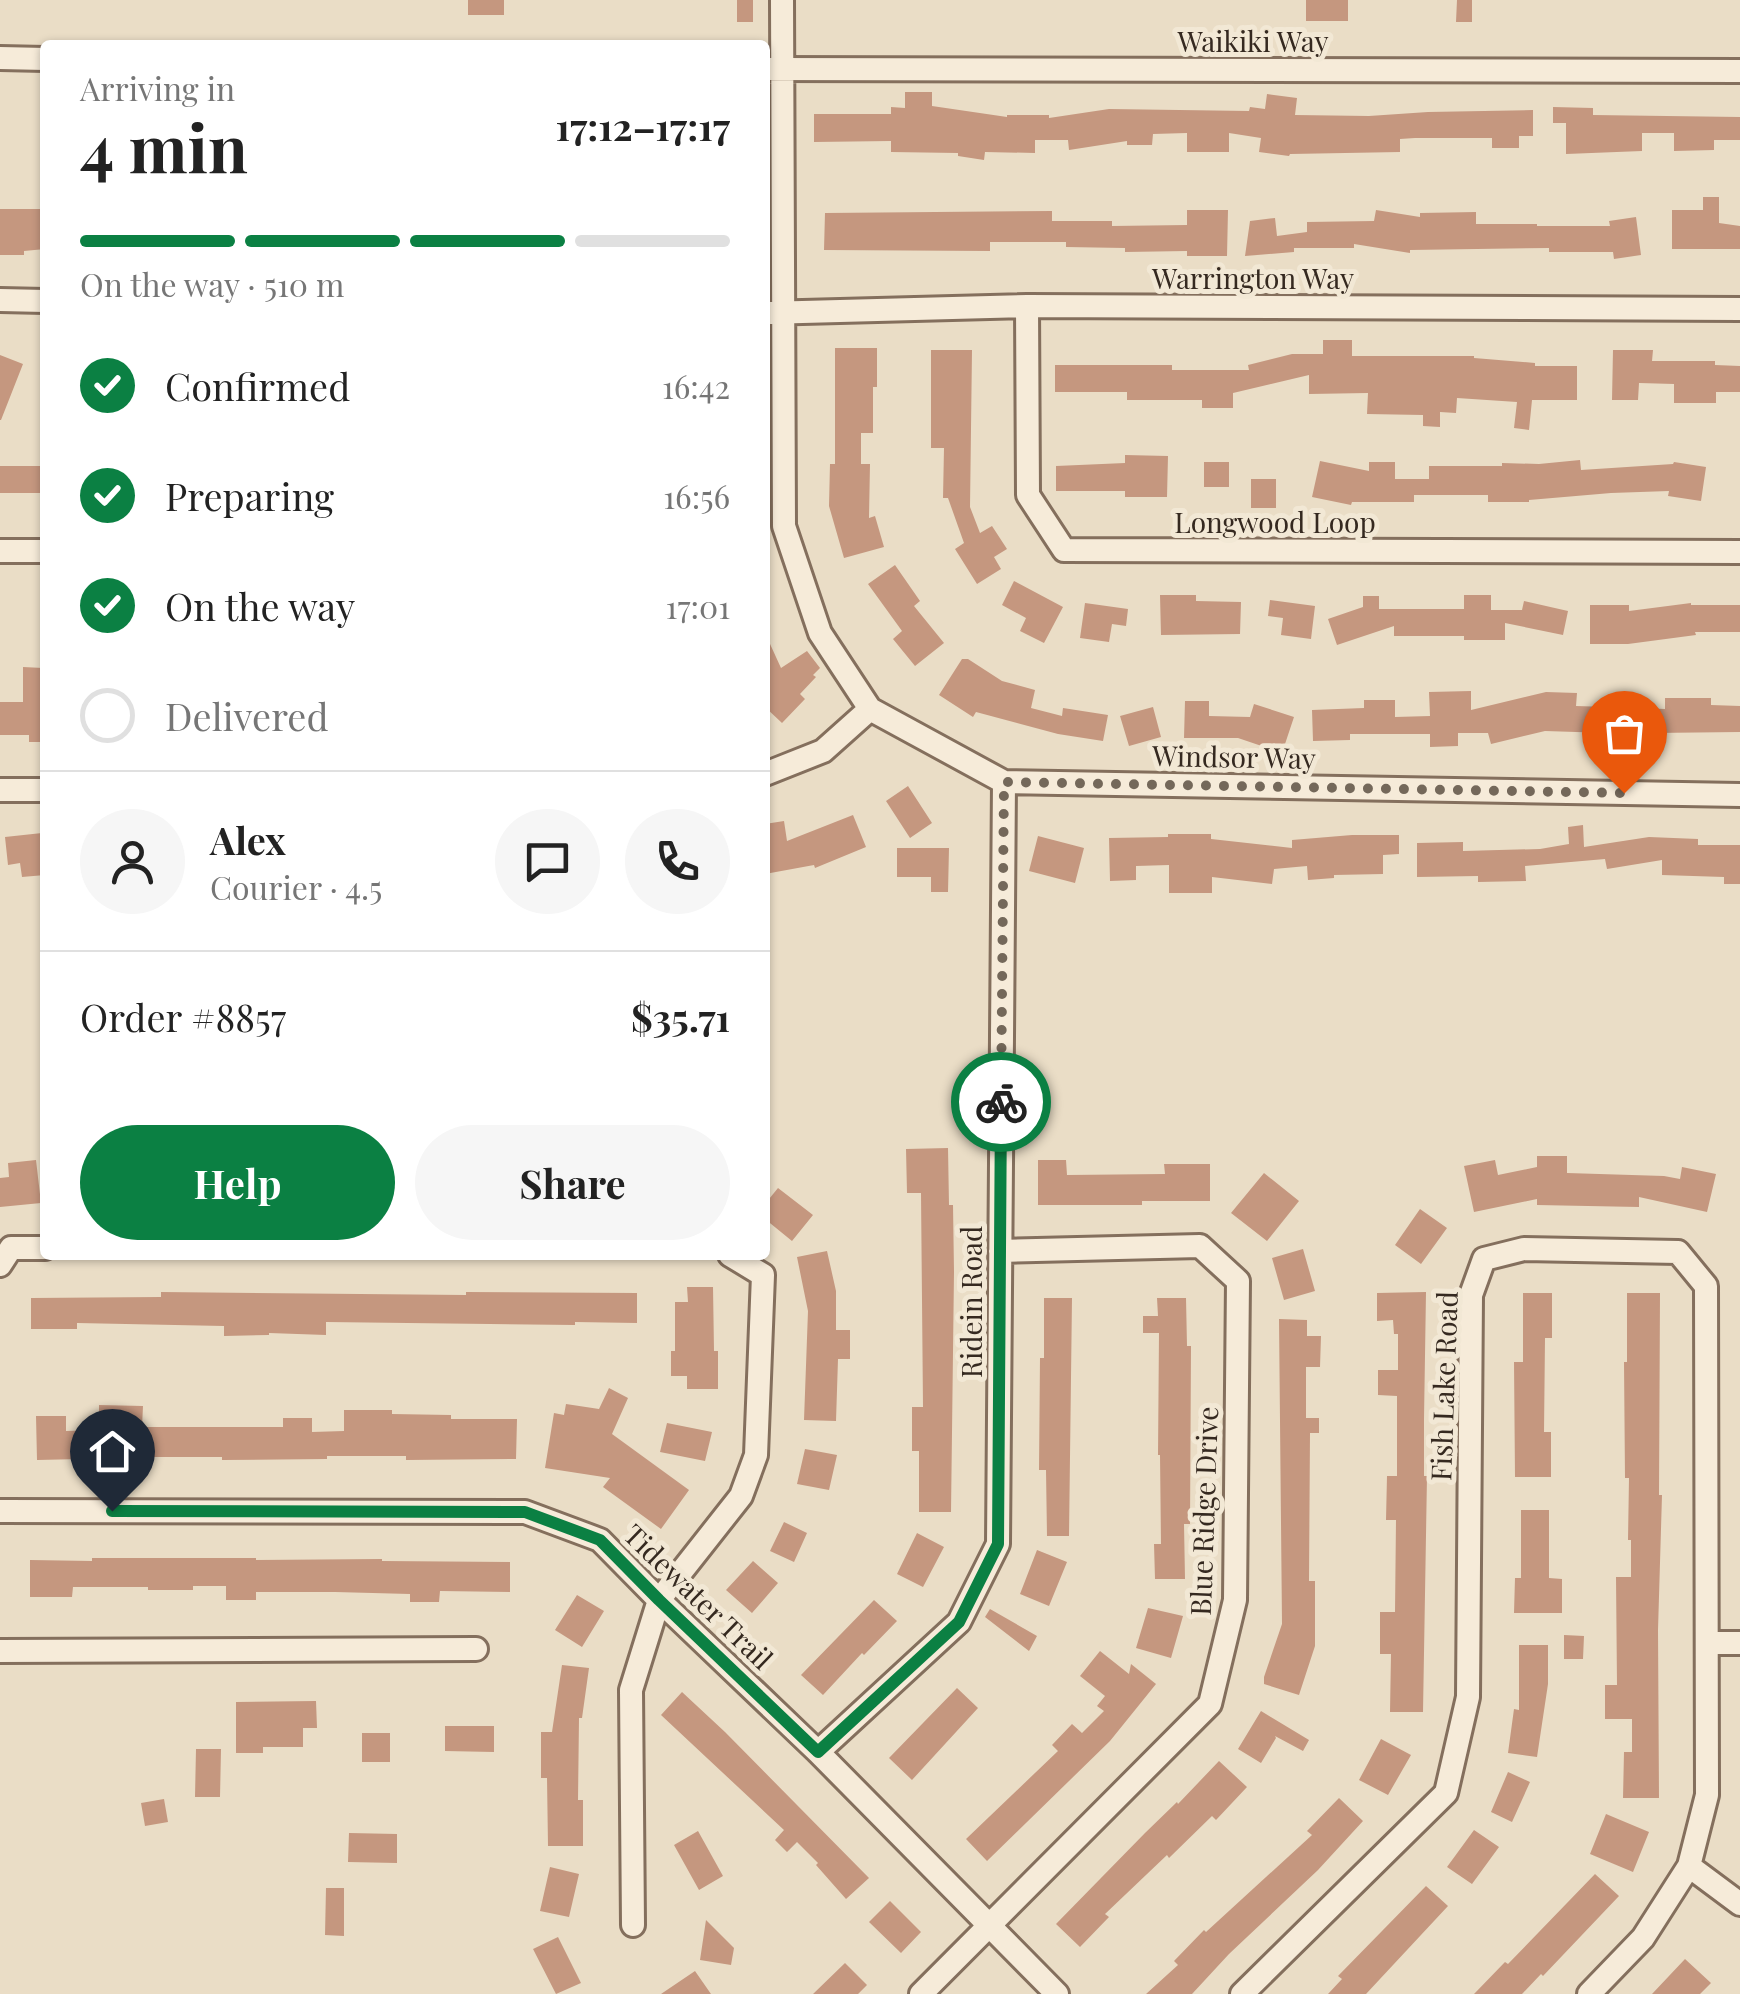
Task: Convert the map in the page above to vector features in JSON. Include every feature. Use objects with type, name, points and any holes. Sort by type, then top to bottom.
[{"type":"street","points":[[770,772],[823,750],[870,709],[820,632],[774,528],[774,69],[782,0]]},
{"type":"street","points":[[0,58],[40,59]]},
{"type":"street","name":"Waikiki Way","points":[[774,69],[1740,71]]},
{"type":"street","points":[[0,300],[40,301]]},
{"type":"street","name":"Warrington Way","points":[[774,313],[1027,306],[1740,309]]},
{"type":"street","name":"Longwood Loop","points":[[1027,306],[1028,495],[1064,550],[1740,552]]},
{"type":"street","points":[[0,551],[40,551]]},
{"type":"street","name":"Windsor Way","points":[[870,709],[1004,782],[1740,795]]},
{"type":"street","name":"Ridein Road","points":[[818,1752],[959,1622],[998,1544],[1004,782]]},
{"type":"street","points":[[0,790],[40,790]]},
{"type":"street","name":"Blue Ridge Drive","points":[[921,1994],[1210,1704],[1236,1600],[1238,1282],[1200,1246],[1000,1252]]},
{"type":"street","points":[[0,1265],[11,1248],[40,1248]]},
{"type":"street","name":"Fish Lake Road","points":[[1242,1994],[1446,1792],[1468,1696],[1471,1295],[1484,1259],[1524,1249],[1678,1252],[1706,1286],[1707,1796],[1689,1866],[1643,1938],[1589,1994]]},
{"type":"street","points":[[633,1925],[631,1690],[659,1600],[741,1496],[756,1455],[763,1275],[738,1260]]},
{"type":"street","name":"Tidewater Trail","points":[[0,1511],[525,1512],[600,1540],[818,1752],[1057,1994]]},
{"type":"street","points":[[1707,1643],[1740,1643]]},
{"type":"street","points":[[0,1651],[476,1650]]},
{"type":"street","points":[[1689,1866],[1740,1904]]},
{"type":"building","points":[[468,0],[504,0],[504,15],[468,15]]},
{"type":"building","points":[[737,0],[753,0],[753,22],[737,22]]},
{"type":"building","points":[[1306,0],[1348,0],[1348,21],[1306,21]]},
{"type":"building","points":[[1457,0],[1472,0],[1472,22],[1456,22]]},
{"type":"building","points":[[905,92],[932,92],[932,106],[1007,117],[1049,118],[1109,109],[1249,111],[1250,107],[1265,109],[1267,94],[1297,98],[1295,115],[1533,110],[1533,136],[1519,136],[1519,148],[1492,148],[1492,138],[1415,138],[1400,139],[1400,152],[1289,156],[1259,152],[1261,138],[1229,133],[1229,152],[1187,152],[1187,133],[1153,134],[1152,145],[1127,145],[1127,141],[1069,150],[1068,140],[1035,140],[1035,153],[985,152],[984,160],[958,153],[891,152],[891,141],[814,142],[814,114],[891,114],[891,107],[905,108]]},
{"type":"building","points":[[1553,107],[1593,108],[1593,115],[1740,117],[1740,140],[1714,140],[1714,150],[1674,151],[1674,133],[1642,133],[1642,151],[1566,154],[1566,123],[1553,123]]},
{"type":"building","points":[[1703,197],[1719,197],[1719,223],[1740,226],[1740,249],[1672,249],[1672,210],[1703,210]]},
{"type":"building","points":[[0,209],[40,209],[40,249],[24,251],[24,255],[0,255]]},
{"type":"building","points":[[1187,210],[1228,210],[1227,256],[1066,247],[1066,242],[990,242],[990,251],[824,250],[825,213],[1052,211],[1052,221],[1112,221],[1112,226],[1187,225]]},
{"type":"building","points":[[1376,210],[1420,217],[1420,213],[1476,212],[1476,224],[1537,226],[1610,226],[1609,221],[1636,217],[1641,255],[1614,259],[1613,252],[1549,252],[1549,248],[1410,253],[1354,244],[1354,248],[1294,248],[1294,252],[1245,256],[1250,221],[1275,218],[1277,236],[1307,232],[1307,222],[1374,221]]},
{"type":"building","points":[[1323,340],[1352,340],[1352,356],[1474,356],[1535,366],[1577,366],[1577,400],[1532,400],[1529,430],[1514,428],[1517,402],[1457,398],[1456,413],[1440,412],[1440,427],[1423,426],[1423,415],[1367,414],[1368,393],[1309,394],[1309,375],[1233,393],[1233,408],[1202,408],[1202,400],[1127,400],[1127,392],[1055,392],[1055,365],[1172,365],[1172,370],[1249,370],[1248,365],[1292,354],[1323,354]]},
{"type":"building","points":[[835,348],[877,348],[873,433],[861,433],[861,464],[870,464],[869,518],[875,516],[884,547],[844,558],[829,506],[830,464],[835,464]]},
{"type":"building","points":[[931,350],[972,350],[970,507],[980,533],[992,526],[1007,549],[994,557],[1001,569],[977,584],[955,549],[964,543],[948,498],[943,498],[944,448],[931,448]]},
{"type":"building","points":[[1613,350],[1653,350],[1652,361],[1715,361],[1715,365],[1740,366],[1740,392],[1716,392],[1716,403],[1674,403],[1674,384],[1639,383],[1638,400],[1612,400]]},
{"type":"building","points":[[0,355],[23,364],[1,420],[0,420]]},
{"type":"building","points":[[1125,455],[1168,456],[1167,497],[1125,497],[1125,491],[1056,491],[1056,466],[1125,463]]},
{"type":"building","points":[[1580,460],[1581,470],[1674,462],[1706,467],[1701,501],[1668,496],[1669,491],[1529,502],[1488,502],[1488,495],[1414,495],[1414,502],[1351,505],[1312,497],[1320,461],[1369,471],[1369,462],[1395,462],[1395,479],[1429,479],[1429,466]]},
{"type":"building","points":[[1204,462],[1229,462],[1229,487],[1204,487]]},
{"type":"building","points":[[0,466],[40,466],[40,493],[0,493]]},
{"type":"building","points":[[1251,479],[1276,479],[1276,508],[1251,508]]},
{"type":"building","points":[[895,565],[920,601],[914,606],[944,643],[915,666],[893,639],[902,631],[868,584]]},
{"type":"building","points":[[1014,581],[1063,607],[1044,643],[1020,631],[1026,618],[1002,605]]},
{"type":"building","points":[[1160,595],[1196,595],[1196,601],[1241,602],[1240,634],[1161,635]]},
{"type":"building","points":[[1464,595],[1491,595],[1491,610],[1522,610],[1524,601],[1568,611],[1563,635],[1505,623],[1505,640],[1464,640],[1464,636],[1394,636],[1394,626],[1337,645],[1328,619],[1363,607],[1363,596],[1379,596],[1379,609],[1464,609]]},
{"type":"building","points":[[1270,600],[1315,606],[1311,639],[1281,635],[1283,618],[1268,616]]},
{"type":"building","points":[[1085,603],[1128,609],[1126,626],[1112,624],[1109,642],[1080,638]]},
{"type":"building","points":[[1691,603],[1740,605],[1740,632],[1695,632],[1696,635],[1628,644],[1590,644],[1590,605],[1629,605],[1629,611]]},
{"type":"building","points":[[770,644],[781,668],[807,651],[820,668],[800,694],[805,699],[782,723],[770,712]]},
{"type":"building","points":[[962,659],[1002,681],[1035,690],[1031,708],[1062,716],[1063,708],[1108,715],[1103,741],[1058,734],[976,712],[973,717],[939,695]]},
{"type":"building","points":[[23,667],[40,668],[40,742],[29,742],[29,735],[0,735],[0,702],[23,702]]},
{"type":"building","points":[[1471,691],[1471,710],[1546,692],[1577,693],[1576,706],[1665,709],[1665,698],[1711,698],[1711,705],[1740,706],[1740,732],[1653,733],[1652,744],[1606,742],[1607,733],[1545,731],[1491,744],[1488,733],[1458,733],[1458,746],[1430,747],[1430,734],[1350,734],[1350,740],[1313,741],[1312,710],[1364,708],[1364,700],[1395,700],[1395,717],[1430,716],[1429,692]]},
{"type":"building","points":[[1185,701],[1209,701],[1209,716],[1250,717],[1254,704],[1294,717],[1282,753],[1238,738],[1184,738]]},
{"type":"building","points":[[1153,707],[1161,737],[1129,746],[1120,716]]},
{"type":"building","points":[[908,786],[932,823],[910,838],[886,801]]},
{"type":"building","points":[[853,815],[866,847],[815,868],[814,865],[770,873],[770,823],[784,821],[787,841]]},
{"type":"building","points":[[1583,825],[1584,847],[1649,837],[1698,839],[1698,845],[1740,845],[1740,884],[1724,884],[1724,877],[1662,875],[1662,860],[1607,869],[1605,859],[1525,866],[1526,881],[1478,882],[1478,876],[1417,877],[1417,843],[1463,842],[1463,851],[1540,849],[1569,844],[1568,827]]},
{"type":"building","points":[[40,833],[40,875],[22,877],[20,863],[8,865],[5,837]]},
{"type":"building","points":[[1211,834],[1211,839],[1292,848],[1292,840],[1399,835],[1399,854],[1383,855],[1383,874],[1308,880],[1307,866],[1274,869],[1272,884],[1212,877],[1212,893],[1169,893],[1169,865],[1136,866],[1136,880],[1110,881],[1109,838]]},
{"type":"building","points":[[1038,836],[1084,848],[1075,883],[1029,871]]},
{"type":"building","points":[[897,848],[949,848],[948,892],[931,892],[931,877],[897,877]]},
{"type":"building","points":[[948,1148],[954,1272],[951,1512],[919,1512],[919,1451],[912,1451],[912,1407],[923,1407],[921,1193],[907,1193],[906,1149]]},
{"type":"building","points":[[1537,1156],[1567,1156],[1567,1173],[1680,1179],[1682,1167],[1716,1174],[1707,1212],[1639,1197],[1639,1207],[1537,1205],[1537,1199],[1474,1212],[1464,1166],[1495,1160],[1498,1175],[1537,1167]]},
{"type":"building","points":[[36,1160],[40,1203],[0,1207],[0,1178],[9,1177],[8,1163]]},
{"type":"building","points":[[1038,1160],[1066,1160],[1067,1175],[1165,1174],[1164,1164],[1210,1164],[1210,1201],[1038,1205]]},
{"type":"building","points":[[1264,1173],[1299,1201],[1267,1241],[1231,1213]]},
{"type":"building","points":[[778,1188],[813,1215],[792,1241],[770,1223],[770,1198]]},
{"type":"building","points":[[1420,1209],[1447,1228],[1421,1264],[1395,1245]]},
{"type":"building","points":[[1303,1249],[1315,1291],[1284,1300],[1272,1258]]},
{"type":"building","points":[[827,1251],[836,1291],[836,1330],[850,1330],[850,1359],[838,1359],[836,1421],[804,1420],[808,1311],[797,1257]]},
{"type":"building","points":[[687,1287],[713,1287],[718,1389],[687,1389],[687,1376],[671,1376],[675,1302],[688,1302]]},
{"type":"building","points":[[161,1292],[637,1293],[637,1323],[326,1322],[326,1335],[224,1336],[224,1326],[77,1323],[77,1329],[31,1329],[31,1298],[161,1297]]},
{"type":"building","points":[[1426,1292],[1423,1712],[1390,1712],[1391,1654],[1380,1654],[1380,1612],[1395,1612],[1396,1520],[1386,1520],[1387,1476],[1397,1476],[1397,1396],[1378,1395],[1378,1370],[1398,1370],[1398,1334],[1394,1334],[1393,1320],[1377,1321],[1377,1293]]},
{"type":"building","points":[[1523,1293],[1552,1293],[1552,1338],[1545,1338],[1544,1432],[1551,1432],[1551,1477],[1515,1477],[1514,1362],[1523,1362]]},
{"type":"building","points":[[1627,1293],[1660,1293],[1659,1798],[1623,1798],[1624,1752],[1632,1752],[1632,1719],[1605,1719],[1605,1685],[1617,1685],[1616,1577],[1631,1577],[1629,1478],[1625,1478]]},
{"type":"building","points":[[1044,1298],[1072,1298],[1069,1536],[1047,1536],[1046,1470],[1039,1470]]},
{"type":"building","points":[[1157,1298],[1186,1298],[1187,1346],[1191,1346],[1190,1524],[1184,1524],[1185,1579],[1155,1579],[1154,1544],[1161,1544],[1159,1333],[1143,1333],[1143,1316],[1158,1316]]},
{"type":"building","points":[[1279,1319],[1307,1320],[1307,1336],[1321,1336],[1320,1367],[1306,1367],[1306,1418],[1319,1418],[1319,1433],[1310,1433],[1309,1581],[1315,1581],[1315,1646],[1299,1695],[1264,1684],[1282,1624]]},
{"type":"building","points":[[609,1388],[628,1398],[612,1434],[689,1490],[661,1529],[603,1487],[610,1478],[545,1468],[554,1413],[564,1415],[566,1404],[599,1409]]},
{"type":"building","points":[[99,1405],[143,1406],[142,1427],[283,1427],[283,1418],[312,1418],[312,1432],[344,1431],[344,1410],[392,1410],[392,1414],[451,1415],[451,1419],[517,1419],[516,1459],[327,1456],[37,1460],[36,1416],[66,1416],[66,1431],[99,1430]]},
{"type":"building","points":[[667,1423],[712,1432],[705,1461],[660,1452]]},
{"type":"building","points":[[805,1449],[837,1455],[829,1490],[797,1484]]},
{"type":"building","points":[[1521,1510],[1549,1510],[1549,1578],[1562,1579],[1562,1613],[1514,1613],[1515,1578],[1521,1578]]},
{"type":"building","points":[[784,1522],[807,1533],[794,1562],[770,1551]]},
{"type":"building","points":[[917,1533],[944,1547],[923,1587],[897,1574]]},
{"type":"building","points":[[1037,1550],[1067,1562],[1049,1606],[1020,1594]]},
{"type":"building","points":[[30,1560],[510,1562],[510,1592],[440,1591],[439,1602],[410,1602],[410,1594],[335,1592],[256,1592],[256,1600],[226,1600],[226,1586],[193,1586],[193,1590],[73,1587],[72,1597],[30,1597]]},
{"type":"building","points":[[753,1561],[778,1583],[752,1613],[726,1590]]},
{"type":"building","points":[[577,1595],[604,1611],[582,1647],[555,1630]]},
{"type":"building","points":[[874,1600],[897,1621],[823,1695],[801,1675]]},
{"type":"building","points":[[1148,1608],[1183,1616],[1171,1658],[1136,1648]]},
{"type":"building","points":[[990,1609],[1037,1636],[1029,1651],[985,1617]]},
{"type":"building","points":[[1564,1635],[1584,1636],[1583,1659],[1564,1659]]},
{"type":"building","points":[[1519,1645],[1548,1645],[1548,1684],[1537,1757],[1508,1753],[1514,1709],[1519,1710]]},
{"type":"building","points":[[1100,1651],[1129,1674],[1131,1664],[1156,1684],[1110,1741],[987,1861],[966,1839],[1058,1751],[1052,1745],[1072,1724],[1082,1733],[1104,1711],[1097,1706],[1105,1696],[1080,1676]]},
{"type":"building","points":[[562,1665],[589,1668],[579,1718],[578,1800],[583,1800],[583,1846],[548,1846],[547,1778],[541,1778],[541,1732],[552,1732]]},
{"type":"building","points":[[957,1688],[978,1708],[912,1780],[889,1758]]},
{"type":"building","points":[[682,1692],[869,1878],[846,1899],[797,1842],[787,1852],[775,1840],[784,1830],[661,1715]]},
{"type":"building","points":[[316,1701],[317,1728],[303,1728],[303,1747],[263,1747],[263,1753],[236,1753],[236,1702]]},
{"type":"building","points":[[1261,1711],[1309,1740],[1303,1751],[1275,1736],[1261,1763],[1238,1749]]},
{"type":"building","points":[[445,1726],[494,1726],[494,1752],[445,1751]]},
{"type":"building","points":[[362,1733],[390,1733],[390,1762],[362,1762]]},
{"type":"building","points":[[1381,1739],[1411,1755],[1388,1795],[1359,1780]]},
{"type":"building","points":[[196,1749],[221,1749],[220,1797],[195,1797]]},
{"type":"building","points":[[1219,1761],[1247,1787],[1216,1820],[1212,1816],[1105,1914],[1109,1917],[1080,1947],[1056,1924]]},
{"type":"building","points":[[1508,1772],[1530,1782],[1512,1822],[1491,1812]]},
{"type":"building","points":[[1339,1798],[1363,1821],[1318,1870],[1192,1994],[1146,1994],[1178,1965],[1174,1961],[1204,1930],[1312,1835],[1307,1831]]},
{"type":"building","points":[[164,1799],[168,1822],[145,1826],[141,1803]]},
{"type":"building","points":[[1606,1814],[1649,1832],[1633,1872],[1590,1854]]},
{"type":"building","points":[[1474,1830],[1499,1847],[1472,1884],[1447,1867]]},
{"type":"building","points":[[698,1831],[723,1876],[699,1890],[674,1845]]},
{"type":"building","points":[[349,1833],[397,1834],[397,1863],[348,1862]]},
{"type":"building","points":[[550,1867],[579,1874],[569,1917],[540,1911]]},
{"type":"building","points":[[1595,1874],[1619,1896],[1543,1976],[1522,1994],[1474,1994],[1505,1962],[1508,1964]]},
{"type":"building","points":[[1426,1886],[1448,1906],[1366,1994],[1328,1994],[1342,1979],[1338,1976]]},
{"type":"building","points":[[326,1888],[344,1888],[344,1936],[325,1935]]},
{"type":"building","points":[[890,1901],[921,1932],[901,1953],[869,1922]]},
{"type":"building","points":[[706,1920],[734,1948],[731,1965],[700,1960]]},
{"type":"building","points":[[558,1937],[581,1983],[556,1994],[533,1949]]},
{"type":"building","points":[[1685,1959],[1711,1983],[1700,1994],[1652,1994]]},
{"type":"building","points":[[845,1963],[867,1985],[858,1994],[813,1994]]},
{"type":"building","points":[[695,1971],[711,1994],[661,1994]]},
{"type":"way so far","points":[[1001,1102],[1004,782],[1624,793]]},
{"type":"route","points":[[112,1511],[525,1512],[600,1540],[818,1752],[959,1622],[998,1544],[1001,1102]]}]
